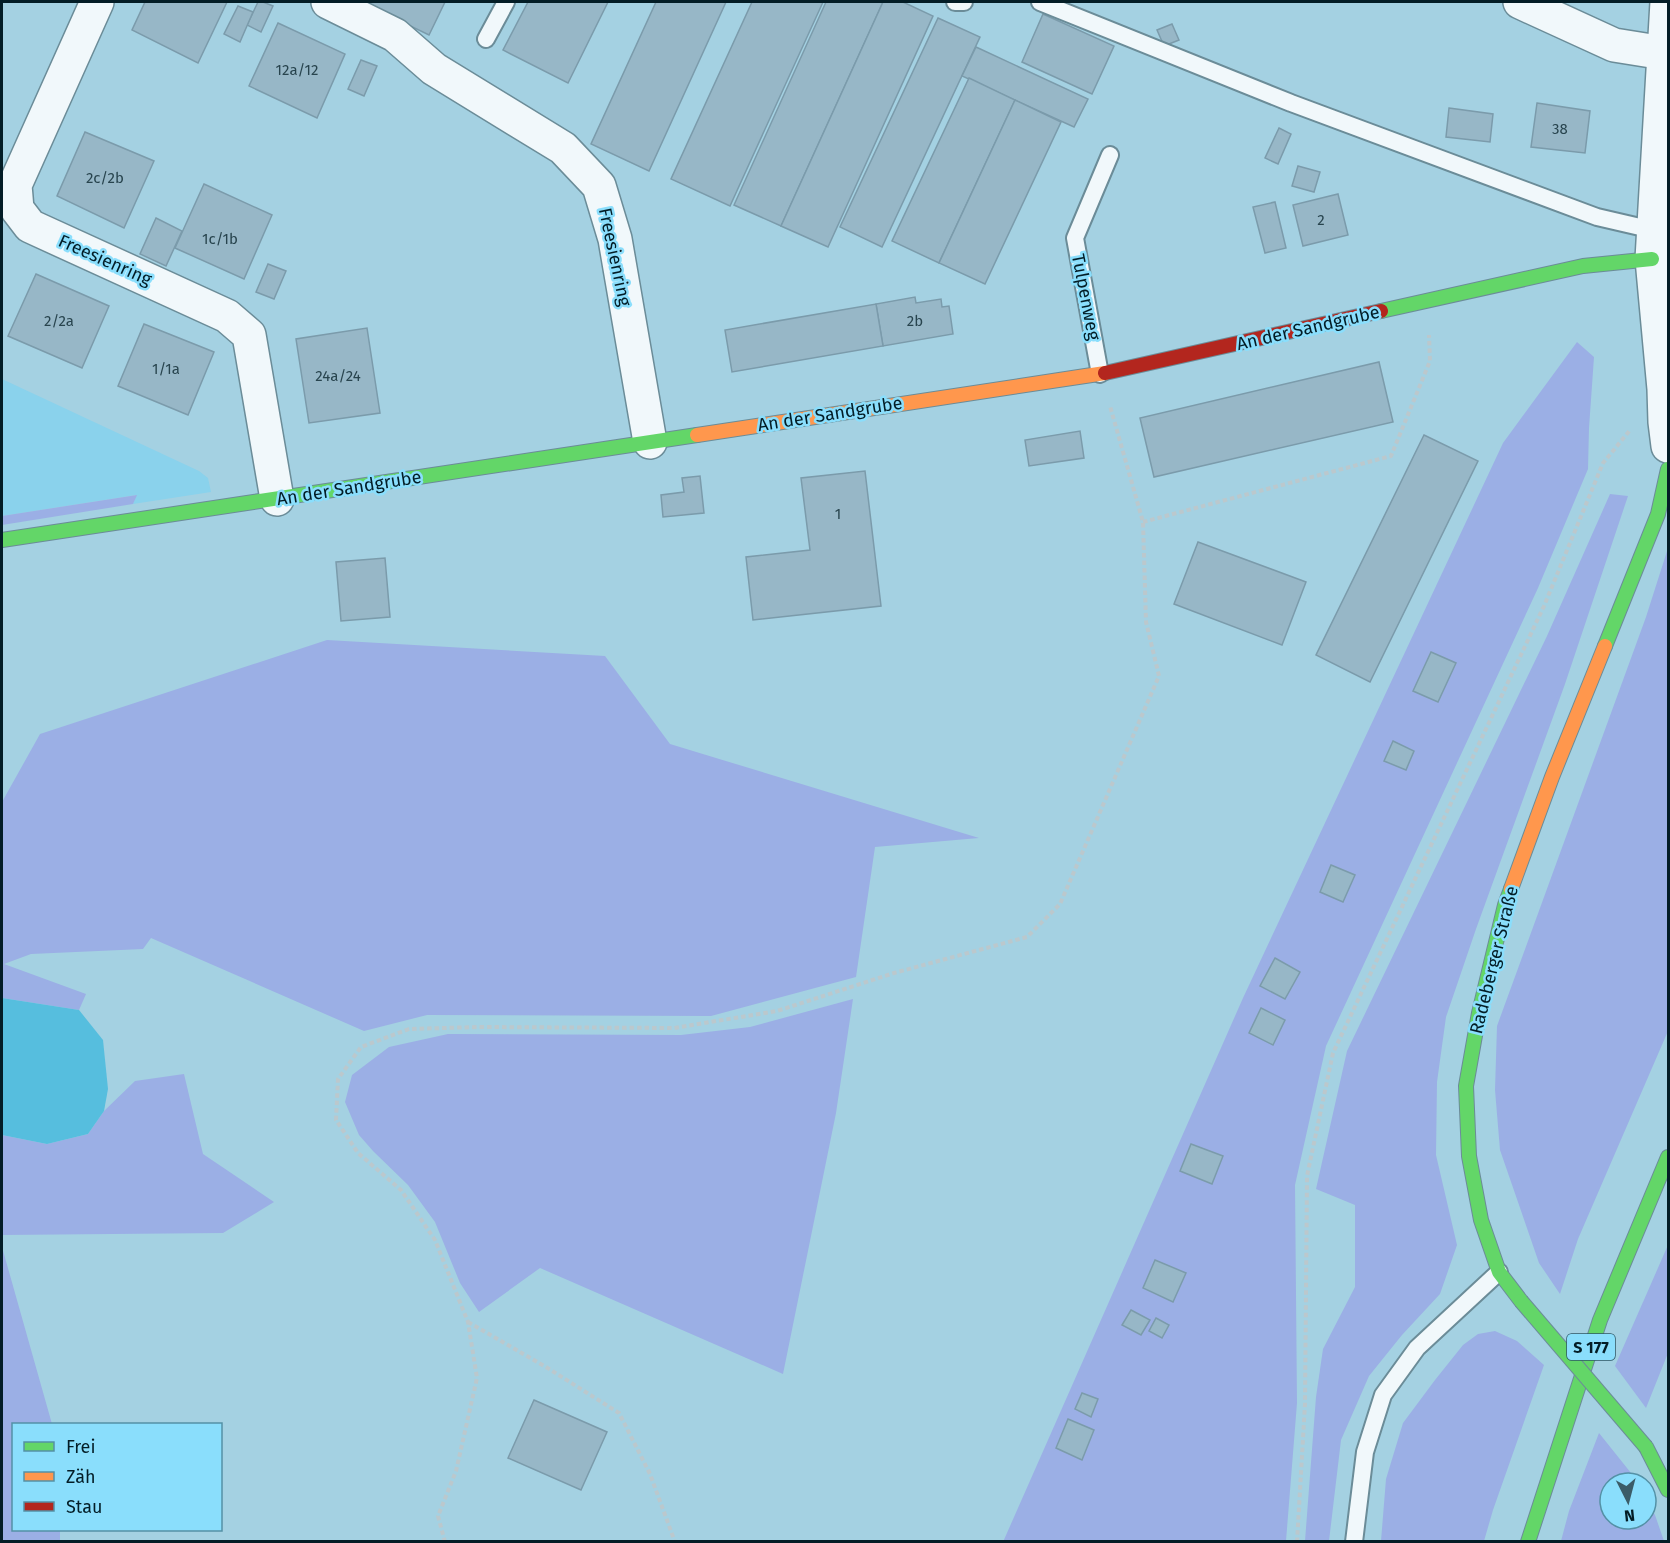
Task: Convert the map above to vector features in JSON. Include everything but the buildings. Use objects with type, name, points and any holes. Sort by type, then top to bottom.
[{"type":"main road","name":"An der Sandgrube","points":[[3,535],[277,499],[1100,374],[1583,266],[1658,238]]},
{"type":"main road","name":"Radeberger Straße","points":[[1668,469],[1658,514],[1552,777],[1505,905],[1479,1013],[1466,1086],[1469,1156],[1481,1220],[1498,1272],[1646,1447],[1668,1490]]},
{"type":"main road","name":"S 177","points":[[1528,1542],[1600,1320],[1668,1157]]},
{"type":"street","name":"Freesienring","points":[[97,2],[15,185],[9,214],[30,226],[227,316],[249,335],[277,499]]},
{"type":"street","name":"Freesienring","points":[[328,2],[395,35],[434,69],[563,148],[599,186],[615,239],[650,442]]},
{"type":"street","points":[[1520,2],[1614,45],[1665,53]]},
{"type":"street","points":[[1667,2],[1658,238],[1665,422],[1668,446]]},
{"type":"lane","points":[[486,39],[506,2]]},
{"type":"lane","points":[[955,2],[964,2]]},
{"type":"lane","points":[[1040,2],[1313,111],[1658,238]]},
{"type":"lane","name":"Tulpenweg","points":[[1100,374],[1074,238],[1110,155]]},
{"type":"lane","points":[[1354,1542],[1365,1452],[1383,1395],[1417,1348],[1498,1272]]},
{"type":"path","points":[[1143,522],[1391,456],[1430,362],[1427,301]]},
{"type":"path","points":[[445,1542],[438,1516],[456,1471],[477,1378],[468,1322],[435,1240],[401,1190],[358,1153],[336,1120],[338,1079],[361,1047],[409,1029],[674,1028],[777,1011],[894,973],[1027,937],[1060,904],[1159,676],[1146,622],[1143,522],[1100,374]]},
{"type":"path","points":[[1297,1542],[1305,1404],[1307,1176],[1334,1053],[1544,606],[1603,463],[1664,388]]},
{"type":"path","points":[[468,1322],[619,1413],[650,1474],[675,1542]]},
{"type":"shaded area","points":[[1577,342],[1594,357],[1588,469],[1538,588],[1326,1046],[1295,1185],[1297,1403],[1286,1541],[1003,1542],[1243,998],[1503,443]]},
{"type":"shaded area","points":[[2,379],[199,471],[208,478],[211,492],[133,504],[136,495],[2,516]]},
{"type":"shaded area","points":[[1610,494],[1628,496],[1565,684],[1446,1017],[1437,1082],[1436,1155],[1457,1245],[1440,1294],[1402,1335],[1369,1376],[1341,1440],[1329,1541],[1305,1541],[1316,1397],[1323,1349],[1355,1287],[1355,1205],[1316,1189],[1347,1051],[1547,636]]},
{"type":"shaded area","points":[[137,495],[133,504],[2,525],[2,516]]},
{"type":"shaded area","points":[[1668,548],[1668,1031],[1578,1239],[1560,1294],[1539,1263],[1500,1150],[1495,1090],[1497,1026],[1646,617]]},
{"type":"shaded area","points":[[327,640],[605,656],[670,744],[979,838],[875,847],[856,977],[711,1016],[427,1015],[364,1031],[151,938],[143,949],[31,954],[4,964],[86,994],[79,1010],[2,998],[2,802],[40,734]]},
{"type":"shaded area","points":[[2,998],[79,1010],[103,1040],[108,1089],[104,1111],[88,1134],[47,1144],[2,1135]]},
{"type":"shaded area","points":[[853,999],[836,1113],[783,1374],[540,1268],[479,1312],[460,1283],[435,1222],[408,1185],[359,1135],[345,1102],[352,1075],[389,1047],[448,1034],[681,1035],[750,1027]]},
{"type":"shaded area","points":[[184,1074],[203,1154],[274,1202],[223,1233],[2,1235],[2,1135],[47,1144],[88,1134],[104,1111],[135,1081]]},
{"type":"shaded area","points":[[1668,1245],[1668,1353],[1646,1408],[1615,1366]]},
{"type":"shaded area","points":[[2,1247],[52,1423],[12,1423],[12,1531],[60,1531],[60,1541],[2,1541]]},
{"type":"shaded area","points":[[1495,1331],[1517,1341],[1544,1365],[1484,1541],[1381,1541],[1386,1479],[1403,1423],[1463,1345],[1478,1334]]},
{"type":"shaded area","points":[[1599,1433],[1629,1471],[1598,1471],[1598,1531],[1658,1531],[1658,1524],[1664,1541],[1561,1541],[1569,1511]]},
{"type":"traffic: fast","points":[[1381,311],[1583,266],[1652,259]]},
{"type":"traffic: fast","points":[[2,540],[697,435]]},
{"type":"traffic: fast","points":[[1605,646],[1658,514],[1668,469]]},
{"type":"traffic: fast","points":[[1511,889],[1505,905],[1479,1013],[1466,1086],[1469,1156],[1481,1220],[1499,1272],[1521,1301]]},
{"type":"traffic: fast","points":[[1528,1542],[1600,1320],[1668,1157]]},
{"type":"traffic: fast","points":[[1521,1301],[1646,1447]]},
{"type":"traffic: fast","points":[[1646,1447],[1668,1490]]},
{"type":"traffic: slow","points":[[697,435],[1105,373]]},
{"type":"traffic: slow","points":[[1511,889],[1552,777],[1605,646]]},
{"type":"traffic: jam","points":[[1105,373],[1381,311]]}]
